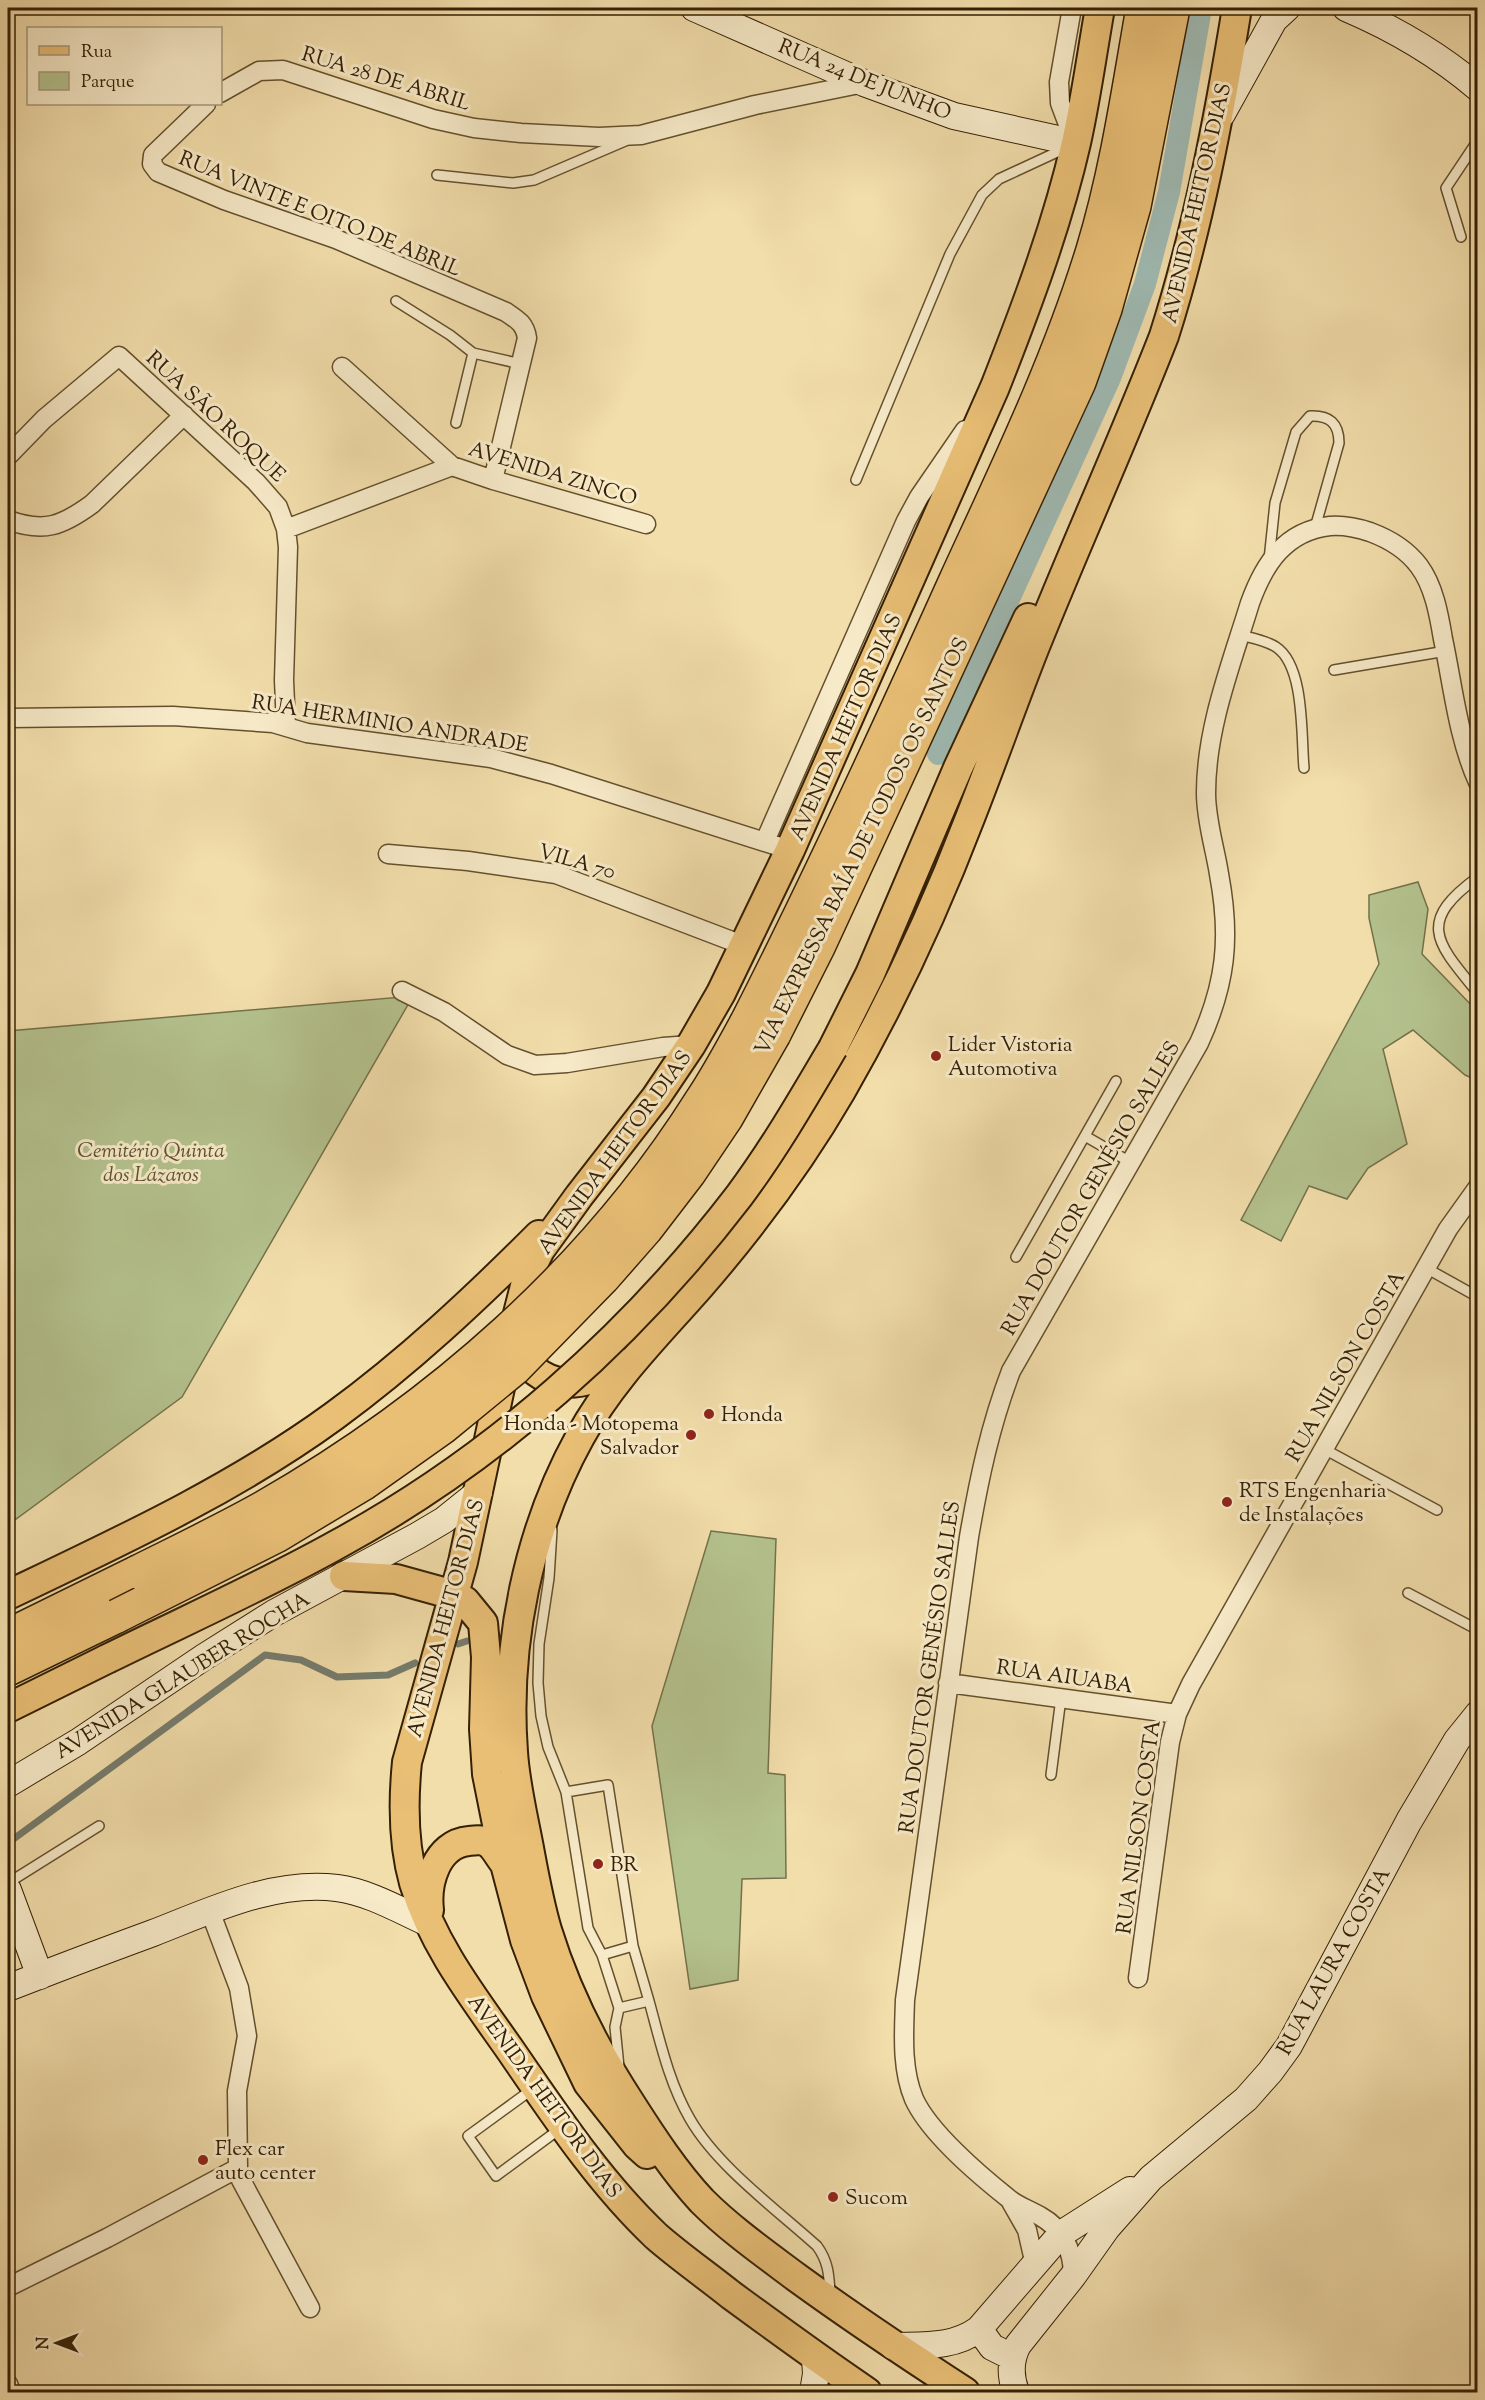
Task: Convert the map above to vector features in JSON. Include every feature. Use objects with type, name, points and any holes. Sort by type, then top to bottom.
[{"type":"highway","name":"VIA EXPRESSA BAÍA DE TODOS OS SANTOS","points":[[8,1669],[276,1536],[364,1483],[443,1427],[515,1368],[603,1278],[646,1229],[726,1118],[760,1028],[791,935],[902,699],[1052,369],[1090,259],[1107,200],[1143,8]]},
{"type":"highway","name":"VIA EXPRESSA BAÍA DE TODOS OS SANTOS","points":[[8,1636],[263,1508],[347,1455],[425,1401],[493,1345],[540,1301],[580,1258],[628,1201],[702,1101],[760,1028],[823,937],[1079,382],[1105,309],[1134,206],[1173,8]]},
{"type":"main road","name":"AVENIDA HEITOR DIAS","points":[[867,2392],[815,2358],[694,2268],[658,2237],[622,2203],[564,2126],[450,1963],[430,1924],[415,1885],[408,1858],[404,1793],[407,1762],[454,1595],[479,1492],[510,1342],[528,1274],[540,1250],[656,1097],[691,1046],[745,946],[778,845],[995,387],[1037,272],[1076,143],[1100,8]]},
{"type":"main road","name":"AVENIDA HEITOR DIAS","points":[[965,2392],[893,2346],[728,2225],[698,2196],[652,2137],[590,2037],[565,1981],[547,1931],[523,1821],[513,1759],[511,1711],[521,1610],[532,1558],[552,1496],[579,1440],[600,1404],[634,1360],[703,1282],[795,1163],[838,1097],[872,1037],[939,896],[1035,647],[1164,336],[1181,283],[1218,119],[1238,8]]},
{"type":"main road","name":"AVENIDA HEITOR DIAS","points":[[8,1708],[348,1538],[455,1471],[554,1393],[647,1305],[740,1195],[783,1133],[833,1048],[888,934],[958,768],[1019,636],[1098,493]]},
{"type":"main road","points":[[8,1595],[203,1498],[333,1417],[402,1365],[464,1309],[579,1196]]},
{"type":"main road","points":[[510,1342],[533,1372],[552,1381],[573,1383],[603,1377],[634,1360]]},
{"type":"main road","points":[[344,1576],[396,1579],[454,1595],[465,1600],[483,1623],[486,1657],[484,1729],[487,1774],[505,1864],[525,1940],[546,1996],[588,2083],[637,2145],[698,2196]]},
{"type":"main road","points":[[430,1924],[427,1895],[429,1881],[436,1864],[454,1846],[462,1842],[481,1840],[490,1844],[505,1864]]},
{"type":"street","name":"RUA 24 DE JUNHO","points":[[694,8],[864,84],[954,116],[1076,143]]},
{"type":"street","points":[[1072,8],[1059,82],[1060,103],[1076,143]]},
{"type":"street","points":[[1218,119],[1274,20],[1287,8]]},
{"type":"street","points":[[1346,8],[1368,14],[1425,48],[1478,87]]},
{"type":"street","name":"RUA 28 DE ABRIL","points":[[222,92],[259,71],[283,70],[392,107],[474,128],[565,135],[641,135],[755,105],[864,84]]},
{"type":"street","name":"RUA VINTE E OITO DE ABRIL","points":[[205,105],[153,155],[152,164],[158,172],[190,187],[336,239],[506,312],[525,328],[527,338],[493,480]]},
{"type":"street","name":"RUA SÃO ROQUE","points":[[8,456],[44,418],[119,356],[256,482],[278,507],[286,529],[288,574],[284,680],[286,726]]},
{"type":"street","name":"AVENIDA ZINCO","points":[[342,367],[452,466],[646,524]]},
{"type":"street","points":[[8,520],[36,528],[50,526],[77,515],[92,504],[184,415]]},
{"type":"street","points":[[286,529],[452,466]]},
{"type":"street","name":"RUA DOUTOR GENÉSIO SALLES","points":[[1074,2276],[1074,2261],[1070,2246],[1061,2234],[1043,2217],[1010,2200],[952,2148],[914,2100],[907,2073],[903,2039],[905,2000],[969,1537],[980,1474],[995,1413],[1011,1371],[1199,1043],[1214,1012],[1223,977],[1225,911],[1207,806],[1207,766],[1211,736],[1257,582],[1283,545],[1315,528],[1336,525],[1382,536],[1402,549],[1419,566],[1431,588],[1463,738],[1478,782]]},
{"type":"street","name":"RUA HERMINIO ANDRADE","points":[[8,718],[173,716],[273,723],[307,733],[491,758],[778,845]]},
{"type":"street","name":"VILA 70","points":[[388,854],[491,864],[556,874],[745,946]]},
{"type":"street","points":[[402,991],[444,1012],[507,1055],[535,1065],[567,1063],[663,1047],[691,1046]]},
{"type":"street","name":"RUA NILSON COSTA","points":[[1138,1978],[1170,1742],[1177,1714],[1191,1684],[1426,1268],[1461,1209],[1478,1187]]},
{"type":"street","name":"AVENIDA GLAUBER ROCHA","points":[[8,1784],[78,1742],[274,1613],[444,1520],[479,1492]]},
{"type":"street","name":"RUA AIUABA","points":[[948,1683],[1177,1714]]},
{"type":"street","name":"RUA LAURA COSTA","points":[[893,2346],[956,2342],[967,2338],[979,2329],[1061,2234],[1151,2178],[1246,2099],[1289,2046],[1409,1821],[1457,1740],[1478,1714]]},
{"type":"street","points":[[8,1988],[210,1911],[276,1891],[302,1886],[328,1887],[360,1893],[430,1924]]},
{"type":"street","points":[[8,1890],[40,1976]]},
{"type":"street","points":[[210,1911],[239,1988],[247,2036],[237,2091],[238,2168],[241,2180],[310,2308]]},
{"type":"street","points":[[8,2287],[107,2238],[238,2168]]},
{"type":"street","name":"RUA LAURA COSTA","points":[[1012,2357],[1018,2345],[1074,2276],[1107,2228],[1151,2178]]},
{"type":"street","name":"RUA DOUTOR GENÉSIO SALLES","points":[[1010,2200],[1027,2230],[1035,2265]]},
{"type":"street","points":[[979,2329],[992,2348],[1012,2357],[1011,2373],[1016,2392]]},
{"type":"street","points":[[813,2392],[816,2374],[815,2358]]},
{"type":"street","points":[[8,2384],[11,2392]]},
{"type":"lane","points":[[438,175],[513,183],[534,180],[641,135]]},
{"type":"lane","points":[[1461,237],[1446,188],[1478,140]]},
{"type":"lane","points":[[856,480],[950,254],[982,195],[999,179],[1076,143]]},
{"type":"lane","points":[[396,301],[450,335],[473,353],[521,364]]},
{"type":"lane","points":[[456,423],[473,353]]},
{"type":"lane","points":[[1269,562],[1275,503],[1296,432],[1301,423],[1310,416],[1322,416],[1332,420],[1339,431],[1339,443],[1315,528]]},
{"type":"lane","points":[[1240,635],[1263,640],[1278,647],[1290,662],[1297,685],[1304,768]]},
{"type":"lane","points":[[1334,670],[1446,651]]},
{"type":"lane","points":[[1477,992],[1447,955],[1439,929],[1439,920],[1447,903],[1478,877]]},
{"type":"lane","points":[[1016,1257],[1116,1081]]},
{"type":"lane","points":[[1085,1136],[1131,1162]]},
{"type":"lane","points":[[1426,1268],[1478,1296]]},
{"type":"lane","points":[[1324,1449],[1437,1510]]},
{"type":"lane","points":[[552,1496],[552,1544],[539,1644],[538,1683],[541,1716],[548,1747],[566,1792],[588,1928],[602,1955],[619,2008],[615,2027],[622,2090]]},
{"type":"lane","points":[[1408,1593],[1478,1630]]},
{"type":"lane","points":[[1052,1775],[1061,1698]]},
{"type":"lane","points":[[566,1792],[608,1785],[633,1946],[668,2068],[690,2119],[723,2161],[817,2246],[825,2257],[829,2268],[830,2301]]},
{"type":"lane","points":[[8,1883],[99,1826]]},
{"type":"lane","points":[[602,1955],[633,1946]]},
{"type":"lane","points":[[619,2008],[648,2001]]},
{"type":"lane","points":[[536,2086],[468,2136],[496,2176],[564,2126]]},
{"type":"green space","points":[[1418,882],[1428,909],[1422,954],[1477,1011],[1477,1080],[1465,1075],[1413,1030],[1383,1049],[1407,1144],[1368,1168],[1347,1199],[1309,1186],[1281,1241],[1241,1220],[1379,964],[1369,918],[1369,895]]},
{"type":"green space","name":"Cemitério Quinta dos Lázaros","points":[[413,996],[182,1397],[8,1525],[8,1031]]},
{"type":"green space","points":[[711,1531],[776,1539],[768,1773],[785,1775],[786,1878],[742,1879],[738,1980],[690,1989],[652,1726]]},
{"type":"waterway","points":[[938,754],[1110,378],[1145,284],[1169,192],[1201,8]]},
{"type":"waterway","points":[[458,1644],[467,1641]]},
{"type":"waterway","points":[[8,1843],[265,1655],[301,1660],[337,1677],[388,1675],[415,1663]]},
{"type":"place","name":"Lider Vistoria Automotiva","points":[[936,1056]]},
{"type":"place","name":"Honda","points":[[709,1414]]},
{"type":"place","name":"Honda - Motopema Salvador","points":[[691,1435]]},
{"type":"place","name":"RTS Engenharia de Instalações","points":[[1227,1502]]},
{"type":"place","name":"BR","points":[[598,1864]]},
{"type":"place","name":"Flex car auto center","points":[[203,2160]]},
{"type":"place","name":"Sucom","points":[[833,2197]]}]
